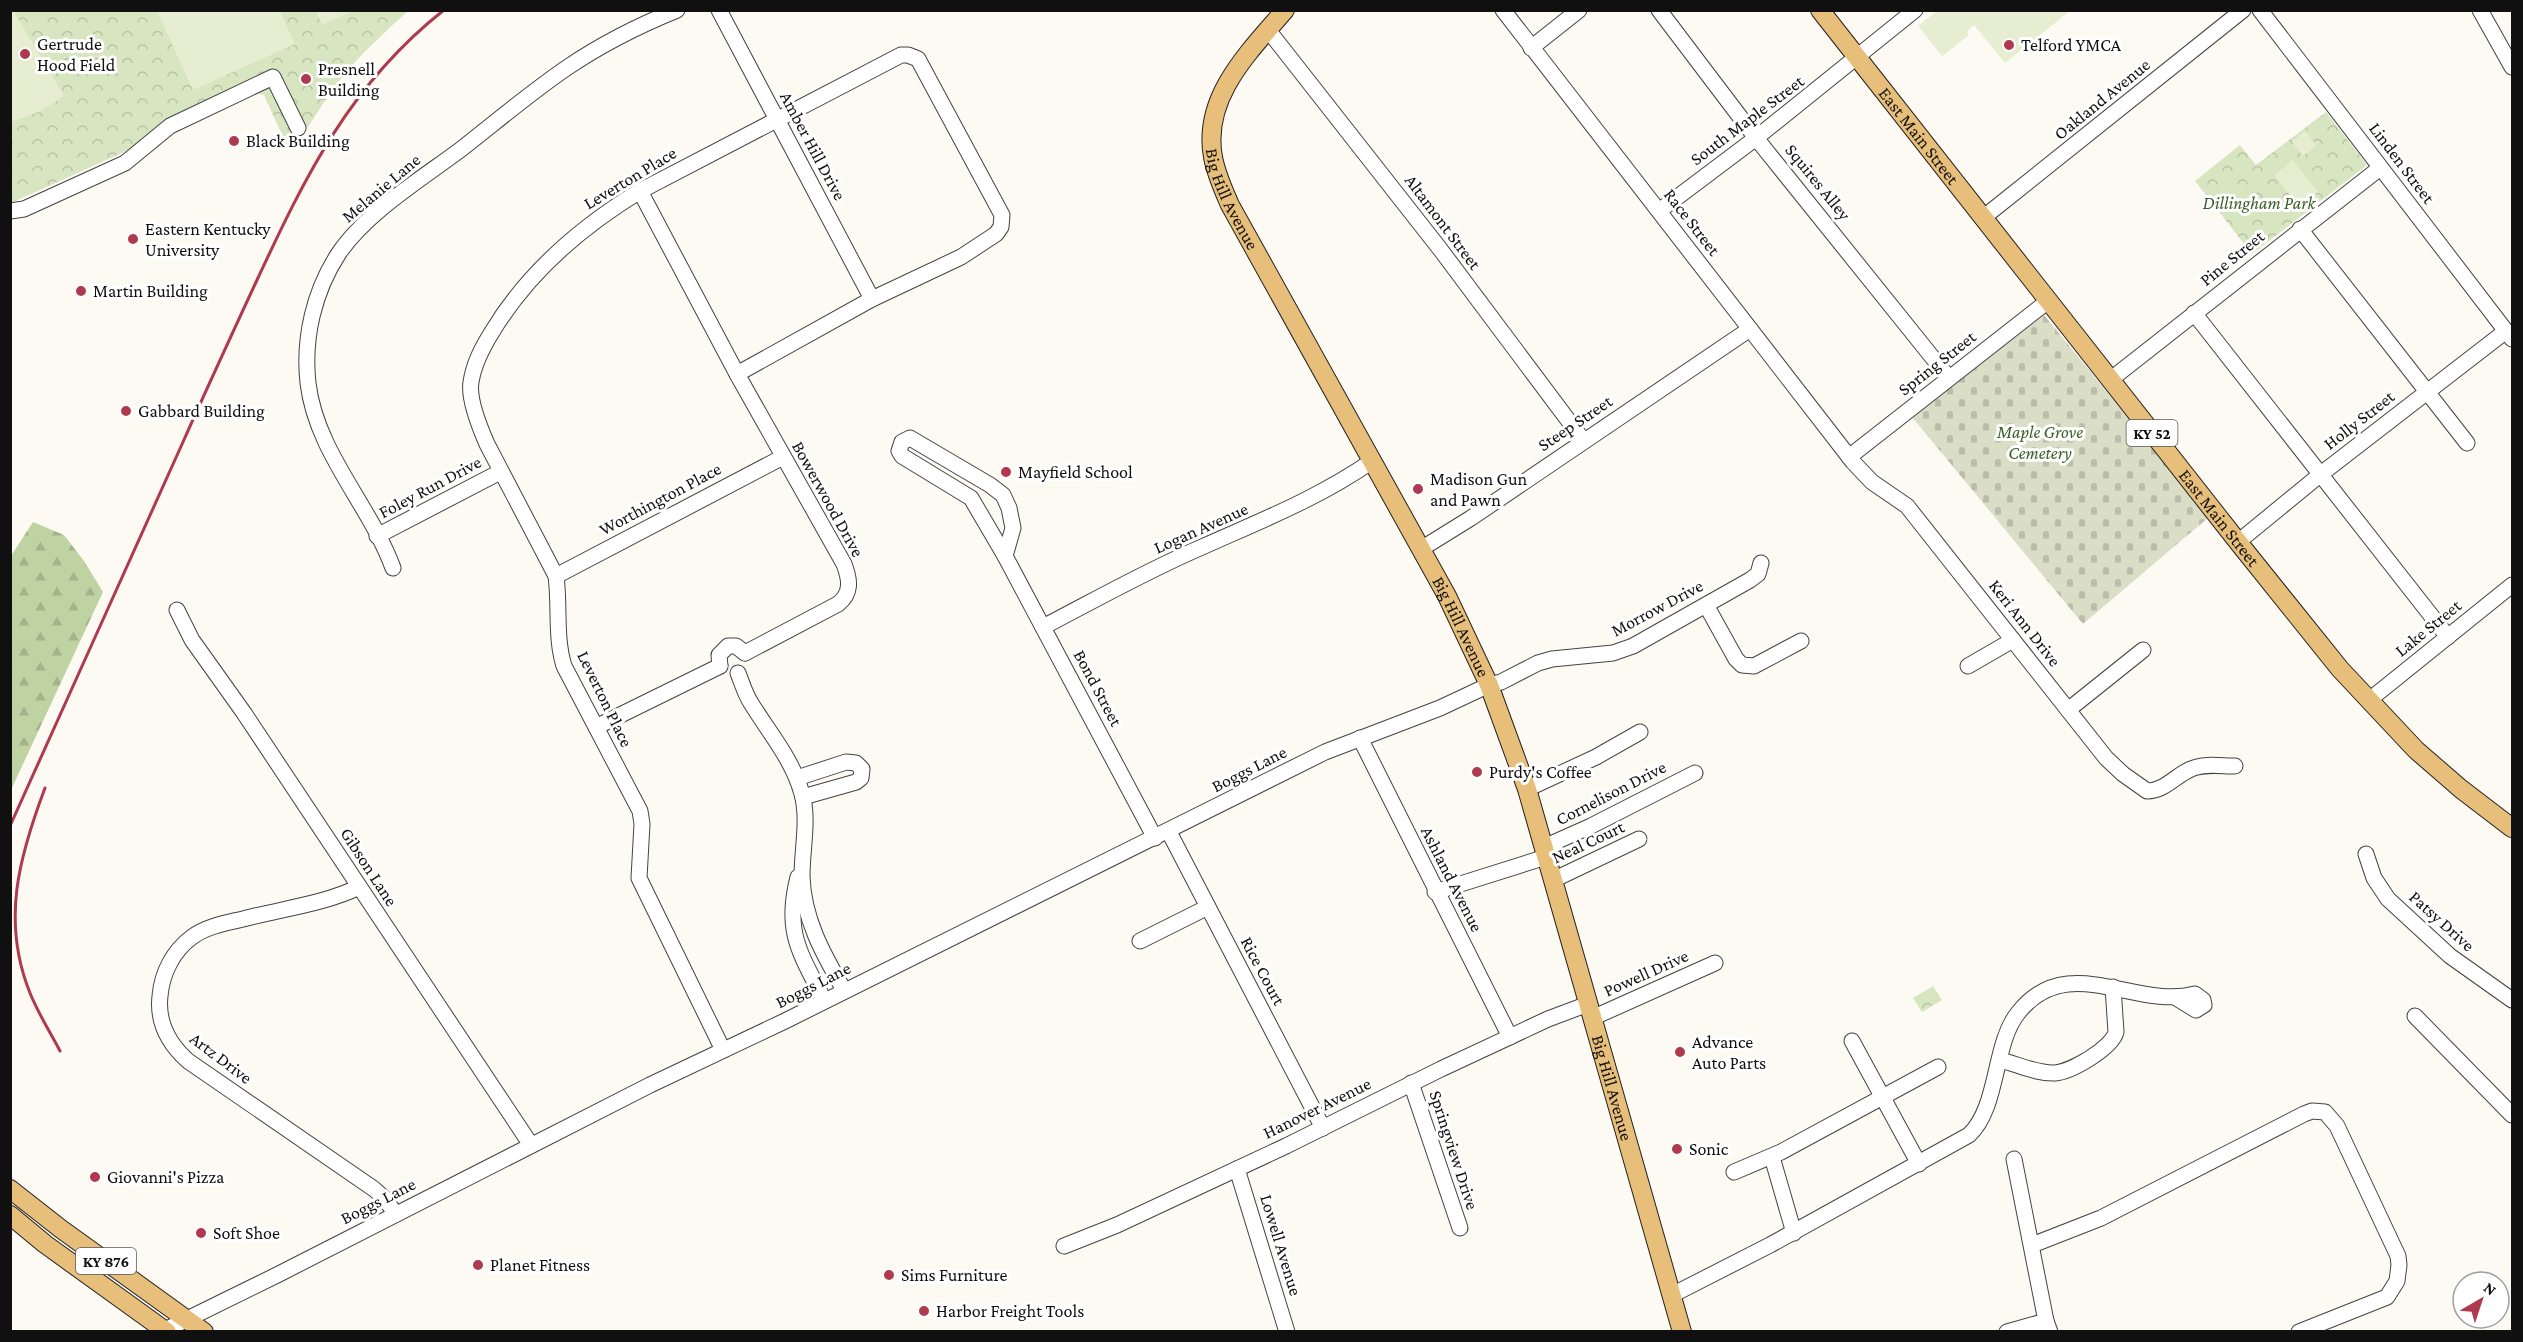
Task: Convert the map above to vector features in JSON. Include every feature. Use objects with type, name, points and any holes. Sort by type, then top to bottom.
[{"type":"main road","name":"Big Hill Avenue","points":[[1285,10],[1228,79],[1214,111],[1212,156],[1217,176],[1230,205],[1451,604],[1489,685],[1527,789],[1682,1332]]},
{"type":"main road","name":"East Main Street","points":[[1820,10],[2238,542],[2368,701],[2433,766],[2512,828]]},
{"type":"main road","name":"KY 876","points":[[10,1189],[61,1229],[204,1332]]},
{"type":"main road","name":"KY 876","points":[[10,1215],[45,1244],[164,1331]]},
{"type":"street","name":"Melanie Lane","points":[[393,568],[386,548],[377,536],[333,455],[314,412],[308,382],[309,333],[318,292],[334,262],[356,232],[379,211],[568,66],[598,48],[677,10]]},
{"type":"street","name":"Amber Hill Drive","points":[[719,10],[872,299]]},
{"type":"street","name":"Race Street","points":[[1503,10],[1849,457]]},
{"type":"street","points":[[1531,48],[1579,10]]},
{"type":"street","name":"Squires Alley","points":[[1659,10],[1756,138],[1949,378]]},
{"type":"street","name":"South Maple Street","points":[[1659,211],[1756,138],[1915,10]]},
{"type":"street","name":"Oakland Avenue","points":[[1984,217],[2243,10]]},
{"type":"street","name":"Linden Street","points":[[2260,10],[2509,335]]},
{"type":"street","points":[[2480,10],[2512,67]]},
{"type":"street","name":"Altamont Street","points":[[1268,30],[1440,249],[1583,441]]},
{"type":"street","name":"Leverton Place","points":[[723,1050],[639,878],[642,824],[640,811],[564,666],[558,647],[559,600],[556,576],[500,472],[478,422],[470,385],[476,358],[521,289],[559,250],[604,213],[640,191],[901,55],[918,59],[1002,215],[1001,227],[988,240],[961,257],[872,299],[737,374]]},
{"type":"street","points":[[10,211],[24,209],[125,163],[170,126],[273,77],[297,128]]},
{"type":"street","name":"Pine Street","points":[[2110,380],[2380,168]]},
{"type":"street","name":"Bowerwood Drive","points":[[640,191],[737,374],[844,564],[850,580],[845,598],[838,604],[745,653]]},
{"type":"street","points":[[2300,229],[2467,443]]},
{"type":"street","name":"Spring Street","points":[[1849,457],[2048,301]]},
{"type":"street","points":[[2194,313],[2448,637]]},
{"type":"street","name":"Steep Street","points":[[1421,549],[1750,329]]},
{"type":"street","name":"Holly Street","points":[[2238,542],[2321,474],[2427,393],[2509,335]]},
{"type":"street","name":"Bond Street","points":[[1005,556],[1012,534],[1013,521],[1003,495],[910,438],[902,441],[899,451],[902,456],[971,498],[1162,835]]},
{"type":"street","name":"Worthington Place","points":[[556,576],[783,457]]},
{"type":"street","name":"Keri Ann Drive","points":[[1849,457],[1872,482],[1907,506],[2106,758],[2140,787],[2154,791],[2200,766],[2235,766]]},
{"type":"street","name":"Logan Avenue","points":[[1043,627],[1183,556],[1248,529],[1323,491],[1372,461]]},
{"type":"street","name":"Foley Run Drive","points":[[377,536],[500,472]]},
{"type":"street","name":"Morrow Drive","points":[[1489,685],[1501,682],[1545,660],[1620,652],[1755,577],[1761,570],[1761,563]]},
{"type":"street","name":"Lake Street","points":[[2368,701],[2512,585]]},
{"type":"street","points":[[1707,605],[1736,659],[1742,665],[1754,666],[1801,641]]},
{"type":"street","name":"Gibson Lane","points":[[177,610],[192,640],[531,1145]]},
{"type":"street","points":[[1968,666],[2013,640]]},
{"type":"street","points":[[728,646],[736,646],[745,653],[746,662],[738,673],[729,673],[720,666],[719,656],[728,646]]},
{"type":"street","points":[[2068,710],[2143,650]]},
{"type":"street","points":[[596,728],[720,666]]},
{"type":"street","points":[[738,673],[749,701],[788,757],[797,778],[803,797],[805,821],[803,891],[810,924],[820,948],[844,990]]},
{"type":"street","name":"Boggs Lane","points":[[164,1331],[531,1145],[1162,835],[1314,757],[1440,708],[1489,685]]},
{"type":"street","points":[[1527,789],[1596,757],[1640,732]]},
{"type":"street","name":"Ashland Avenue","points":[[1360,738],[1435,892],[1510,1037]]},
{"type":"street","points":[[797,778],[846,762],[856,763],[862,770],[861,778],[856,782],[803,797]]},
{"type":"street","name":"Cornelison Drive","points":[[1435,892],[1545,852],[1695,773]]},
{"type":"street","name":"Rice Court","points":[[1162,835],[1208,908],[1323,1128]]},
{"type":"street","name":"Neal Court","points":[[1553,880],[1639,839]]},
{"type":"street","name":"Patsy Drive","points":[[2366,854],[2374,878],[2388,899],[2464,968],[2512,1000]]},
{"type":"street","points":[[803,863],[791,906],[792,929],[802,957],[824,1000]]},
{"type":"street","name":"Artz Drive","points":[[359,886],[324,899],[223,924],[192,936],[176,953],[166,969],[161,987],[160,1011],[166,1034],[188,1061],[374,1189],[396,1214]]},
{"type":"street","points":[[1140,941],[1208,908]]},
{"type":"street","name":"Powell Drive","points":[[1590,1011],[1715,963]]},
{"type":"street","points":[[1672,1295],[1794,1233],[1969,1136],[1976,1128],[2012,1023],[2032,999],[2053,987],[2077,982],[2175,998]]},
{"type":"street","points":[[2000,1060],[2056,1073],[2070,1068],[2107,1047],[2115,1038],[2116,1032],[2113,987]]},
{"type":"street","name":"Hanover Avenue","points":[[1064,1246],[1110,1229],[1510,1037],[1590,1011]]},
{"type":"street","points":[[2415,1016],[2512,1115]]},
{"type":"street","points":[[1852,1041],[1919,1164]]},
{"type":"street","points":[[1734,1172],[1772,1157],[1938,1067]]},
{"type":"street","name":"Springview Drive","points":[[1411,1083],[1460,1228]]},
{"type":"street","points":[[2032,1245],[2101,1218],[2304,1114],[2312,1111],[2325,1112],[2337,1126],[2398,1256],[2398,1274],[2387,1297],[2300,1332]]},
{"type":"street","points":[[1772,1157],[1794,1233]]},
{"type":"street","points":[[2007,1332],[2048,1326],[2014,1159]]},
{"type":"street","name":"Lowell Avenue","points":[[1237,1169],[1287,1332]]},
{"type":"green space","points":[[10,11],[408,11],[370,46],[344,75],[308,126],[288,148],[264,95],[255,93],[11,203]]},
{"type":"green space","name":"Gertrude Hood Field","points":[[11,11],[14,12],[64,96],[39,112],[11,122]]},
{"type":"green space","points":[[157,11],[280,11],[295,44],[193,90]]},
{"type":"green space","points":[[316,11],[354,11],[322,25]]},
{"type":"green space","name":"Telford YMCA","points":[[1937,11],[2070,11],[2005,63],[1974,25],[1967,31],[1969,35],[1942,56],[1918,26]]},
{"type":"green space","name":"Dillingham Park","points":[[2326,112],[2367,165],[2252,254],[2195,181],[2240,145],[2256,165]]},
{"type":"green space","points":[[2305,131],[2316,145],[2303,156],[2292,142]]},
{"type":"green space","points":[[2293,160],[2318,192],[2299,207],[2274,175]]},
{"type":"green space","name":"Maple Grove Cemetery","points":[[2044,315],[2209,517],[2083,624],[1912,417]]},
{"type":"green space","points":[[33,522],[64,535],[84,561],[103,592],[11,790],[11,556]]},
{"type":"green space","points":[[1933,986],[1942,1000],[1922,1012],[1913,998]]},
{"type":"railway","points":[[10,826],[210,381],[313,168],[356,100],[411,39],[444,10]]},
{"type":"railway","points":[[45,788],[21,864],[15,915],[16,940],[21,966],[30,993],[60,1051]]},
{"type":"place","name":"Telford YMCA","points":[[2009,45]]},
{"type":"place","name":"Gertrude Hood Field","points":[[25,54]]},
{"type":"place","name":"Presnell Building","points":[[306,79]]},
{"type":"place","name":"Black Building","points":[[234,141]]},
{"type":"place","name":"Eastern Kentucky University","points":[[133,239]]},
{"type":"place","name":"Martin Building","points":[[81,291]]},
{"type":"place","name":"Gabbard Building","points":[[126,411]]},
{"type":"place","name":"Mayfield School","points":[[1006,472]]},
{"type":"place","name":"Madison Gun and Pawn","points":[[1418,489]]},
{"type":"place","name":"Purdy's Coffee","points":[[1477,772]]},
{"type":"place","name":"Advance Auto Parts","points":[[1680,1052]]},
{"type":"place","name":"Sonic","points":[[1677,1149]]},
{"type":"place","name":"Giovanni's Pizza","points":[[95,1177]]},
{"type":"place","name":"Soft Shoe","points":[[201,1233]]},
{"type":"place","name":"Planet Fitness","points":[[478,1265]]},
{"type":"place","name":"Sims Furniture","points":[[889,1275]]},
{"type":"place","name":"Harbor Freight Tools","points":[[924,1311]]}]
